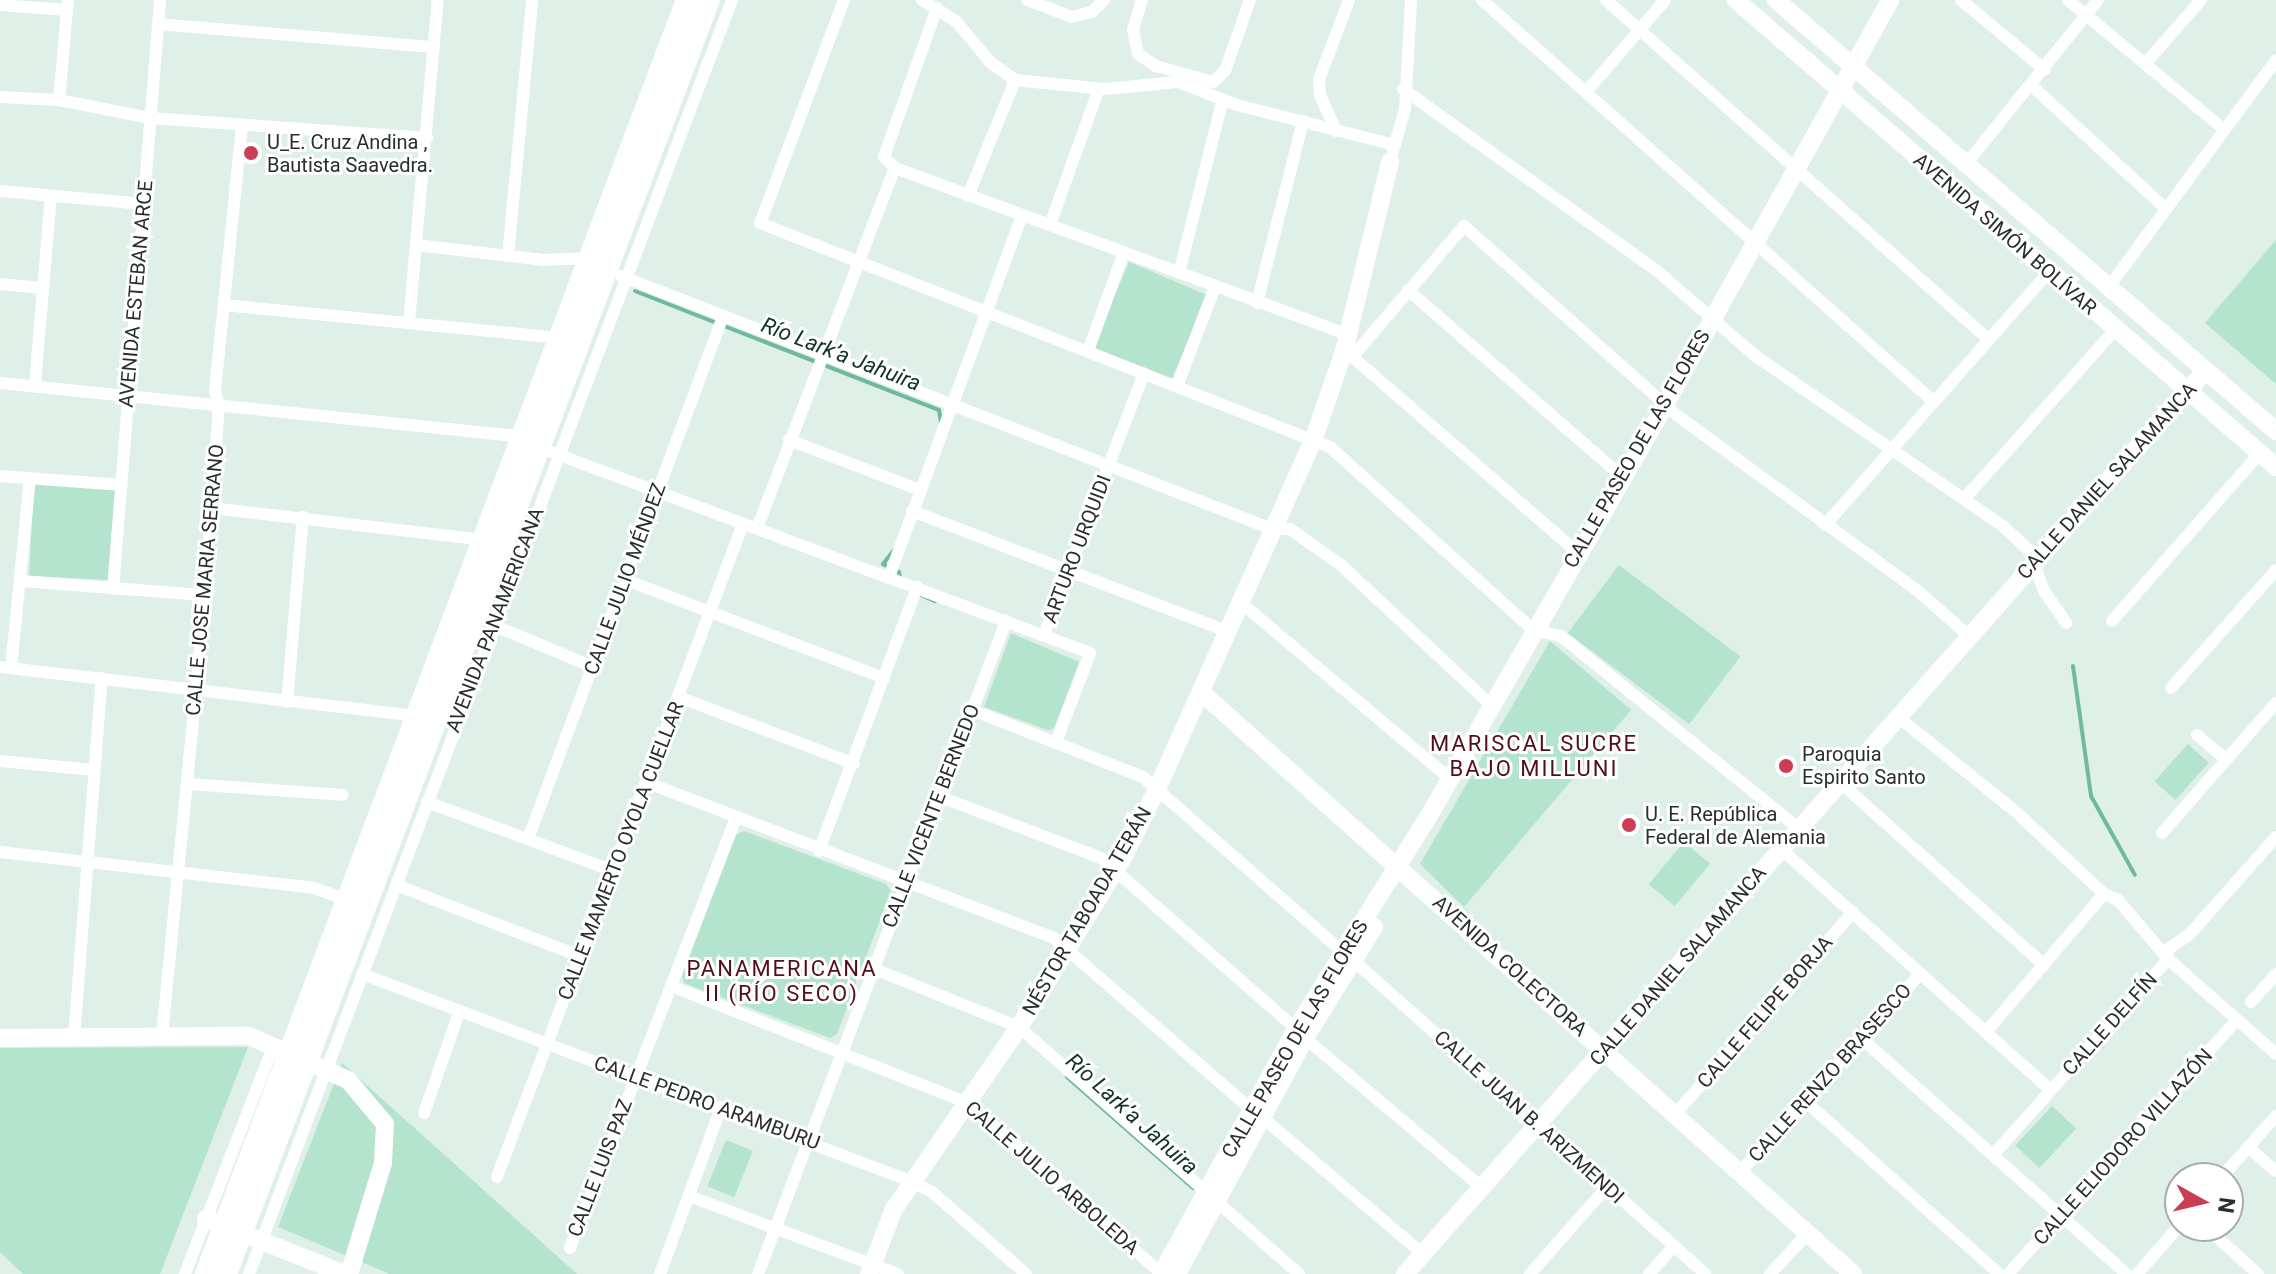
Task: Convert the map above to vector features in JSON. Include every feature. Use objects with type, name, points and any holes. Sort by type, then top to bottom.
[{"type":"highway","name":"AVENIDA PANAMERICANA","points":[[298,1058],[347,900],[483,540],[540,445],[559,338],[608,267],[687,0]]},
{"type":"highway","name":"AVENIDA PANAMERICANA","points":[[233,1230],[540,445],[709,0]]},
{"type":"highway","points":[[206,1274],[233,1230]]},
{"type":"highway","points":[[226,1274],[233,1230]]},
{"type":"street","name":"AVENIDA ESTEBAN ARCE","points":[[113,589],[160,0]]},
{"type":"street","points":[[409,322],[438,0]]},
{"type":"street","points":[[508,256],[532,0]]},
{"type":"street","name":"AVENIDA PANAMERICANA","points":[[608,267],[732,0]]},
{"type":"street","points":[[844,0],[760,223],[1314,438],[1330,447],[1533,630],[1561,636],[1799,829]]},
{"type":"street","points":[[922,0],[956,21],[999,71],[1015,80],[1099,88],[1178,82],[1223,99],[1336,131],[1392,154],[1405,109],[1403,89],[1411,0]]},
{"type":"street","points":[[1027,0],[1072,17],[1092,12],[1104,0]]},
{"type":"street","points":[[1142,0],[1133,30],[1138,54],[1156,66],[1213,82],[1225,71],[1250,0]]},
{"type":"street","points":[[1336,131],[1318,87],[1349,0]]},
{"type":"street","points":[[1482,0],[1933,401]]},
{"type":"street","points":[[1606,0],[1988,339]]},
{"type":"street","points":[[1586,92],[1665,0]]},
{"type":"street","name":"AVENIDA SIMÓN BOLÍVAR","points":[[1736,0],[2276,467]]},
{"type":"street","name":"AVENIDA SIMÓN BOLÍVAR","points":[[1776,0],[2276,431]]},
{"type":"street","points":[[1853,66],[1890,0]]},
{"type":"street","points":[[1961,0],[2045,70]]},
{"type":"street","points":[[2068,0],[2222,128]]},
{"type":"street","points":[[1967,163],[2045,70],[2098,0]]},
{"type":"street","points":[[2145,64],[2201,0]]},
{"type":"street","points":[[0,5],[68,5],[59,100]]},
{"type":"street","points":[[937,8],[884,157],[895,168],[1257,303],[1348,347],[1578,553]]},
{"type":"street","points":[[158,24],[434,47]]},
{"type":"street","points":[[2108,288],[2222,128],[2276,60]]},
{"type":"street","name":"CALLE PASEO DE LAS FLORES","points":[[1161,1274],[1211,1197],[1300,1033],[1402,871],[1434,807],[1533,630],[1666,403],[1853,66]]},
{"type":"street","points":[[968,196],[1015,80]]},
{"type":"street","points":[[2032,86],[2165,208]]},
{"type":"street","points":[[1050,225],[1099,88]]},
{"type":"street","points":[[1403,89],[1657,271],[1712,319],[1888,452],[1966,497],[2018,539],[2035,562],[2044,591],[2066,623]]},
{"type":"street","points":[[0,97],[59,100],[150,118],[427,138]]},
{"type":"street","points":[[1179,273],[1223,99]]},
{"type":"street","points":[[1257,303],[1303,121]]},
{"type":"street","name":"CALLE JOSE MARIA SERRANO","points":[[162,1036],[205,595],[219,406],[215,391],[242,124]]},
{"type":"street","name":"NÉSTOR TABOADA TERÁN","points":[[870,1270],[894,1209],[1019,1027],[1116,869],[1158,787],[1314,438],[1348,347],[1392,154]]},
{"type":"street","points":[[758,526],[820,357],[895,168]]},
{"type":"street","points":[[0,191],[143,204]]},
{"type":"street","points":[[35,385],[51,196]]},
{"type":"street","points":[[889,577],[1022,216]]},
{"type":"street","points":[[1348,347],[1408,290],[1464,226],[1666,403],[1825,525],[1918,591],[1969,636]]},
{"type":"street","points":[[416,245],[608,267],[722,319],[820,357],[1272,529],[1290,529],[1341,565],[1491,705]]},
{"type":"street","points":[[1088,351],[1124,252]]},
{"type":"street","points":[[1825,525],[2049,272]]},
{"type":"street","points":[[0,284],[42,288]]},
{"type":"street","points":[[1177,386],[1215,287]]},
{"type":"street","points":[[1408,290],[1621,476]]},
{"type":"street","points":[[224,305],[559,338]]},
{"type":"street","name":"CALLE JULIO MÉNDEZ","points":[[528,839],[722,319]]},
{"type":"street","points":[[1966,497],[2115,330]]},
{"type":"street","name":"CALLE DANIEL SALAMANCA","points":[[1405,1274],[2205,371]]},
{"type":"street","name":"ARTURO URQUIDI","points":[[1056,742],[1090,653],[1044,635],[1144,373]]},
{"type":"street","points":[[0,383],[540,445],[1044,635]]},
{"type":"street","points":[[789,440],[920,490]]},
{"type":"street","name":"AVENIDA PANAMERICANA","points":[[233,1230],[298,1058],[362,974],[493,625],[540,445]]},
{"type":"street","points":[[2112,621],[2260,453]]},
{"type":"street","points":[[0,476],[122,485]]},
{"type":"street","points":[[30,479],[21,581],[6,668],[416,716]]},
{"type":"street","points":[[212,508],[483,540]]},
{"type":"street","points":[[912,511],[1227,631]]},
{"type":"street","points":[[287,702],[303,517]]},
{"type":"street","name":"CALLE MAMERTO OYOLA CUELLAR","points":[[497,1177],[648,783],[743,524]]},
{"type":"street","points":[[2171,688],[2276,570]]},
{"type":"street","points":[[626,580],[884,678]]},
{"type":"street","points":[[21,581],[205,595]]},
{"type":"street","points":[[819,851],[854,764],[917,587]]},
{"type":"street","points":[[1240,602],[1450,779]]},
{"type":"street","name":"CALLE VICENTE BERNEDO","points":[[758,1274],[903,883],[1006,621]]},
{"type":"street","points":[[493,625],[593,667]]},
{"type":"street","points":[[74,1038],[84,861],[102,678]]},
{"type":"street","name":"AVENIDA COLECTORA","points":[[1201,692],[1853,1274]]},
{"type":"street","points":[[679,697],[854,764]]},
{"type":"street","points":[[2162,833],[2276,703]]},
{"type":"street","name":"CALLE JUAN B. ARIZMENDI","points":[[972,710],[1056,742],[1158,787],[1705,1274]]},
{"type":"street","points":[[1898,717],[2015,811],[2104,894],[2118,900],[2168,959],[2276,1054]]},
{"type":"street","points":[[2197,735],[2226,759]]},
{"type":"street","points":[[0,761],[94,770]]},
{"type":"street","points":[[648,783],[735,820],[1067,945],[1258,1114],[1423,1254]]},
{"type":"street","points":[[1841,783],[2044,965]]},
{"type":"street","points":[[187,784],[343,795]]},
{"type":"street","points":[[938,796],[1101,858],[1480,1186]]},
{"type":"street","points":[[427,802],[614,871]]},
{"type":"street","name":"CALLE LUIS PAZ","points":[[570,1248],[735,820]]},
{"type":"street","name":"CALLE DELFÍN","points":[[1993,1155],[2168,959],[2168,949],[2189,935],[2276,837]]},
{"type":"street","points":[[1781,849],[2051,1090]]},
{"type":"street","points":[[0,852],[314,888],[347,900]]},
{"type":"street","points":[[396,885],[582,957]]},
{"type":"street","points":[[1986,1032],[2104,894]]},
{"type":"street","name":"CALLE FELIPE BORJA","points":[[1676,1113],[1853,912]]},
{"type":"street","points":[[872,968],[1019,1027],[1299,1274]]},
{"type":"street","name":"CALLE PEDRO ARAMBURU","points":[[362,974],[547,1047],[635,1074],[809,1139],[913,1182],[932,1192],[1026,1274]]},
{"type":"street","name":"CALLE RENZO BRASESCO","points":[[1740,1172],[1920,974]]},
{"type":"street","points":[[2251,1002],[2276,974]]},
{"type":"street","name":"CALLE JULIO ARBOLEDA","points":[[671,986],[968,1103],[1161,1274]]},
{"type":"street","points":[[424,1113],[459,1013]]},
{"type":"street","name":"CALLE ELIODORO VILLAZÓN","points":[[2008,1274],[2237,1020]]},
{"type":"street","points":[[0,1038],[249,1036],[348,1080],[385,1124],[383,1163],[347,1274],[233,1230]]},
{"type":"street","points":[[1862,1039],[2127,1274]]},
{"type":"street","points":[[1804,1100],[1999,1274]]},
{"type":"street","points":[[660,1274],[721,1107]]},
{"type":"street","points":[[2235,1162],[2276,1116]]},
{"type":"street","points":[[2248,1147],[2276,1171]]},
{"type":"street","points":[[1530,1274],[1607,1187]]},
{"type":"street","points":[[689,1196],[775,1228],[870,1270],[898,1274]]},
{"type":"street","name":"CALLE PASEO DE LAS FLORES","points":[[1177,1274],[1211,1197]]},
{"type":"street","points":[[185,1274],[233,1230]]},
{"type":"street","points":[[233,1230],[249,1274]]},
{"type":"street","points":[[1770,1274],[1808,1233]]},
{"type":"street","points":[[2137,1274],[2165,1242]]},
{"type":"street","points":[[2223,1242],[2258,1274]]},
{"type":"street","points":[[1649,1274],[1674,1246]]},
{"type":"green space","points":[[2276,240],[2276,384],[2205,323]]},
{"type":"green space","points":[[1129,262],[1207,295],[1171,381],[1093,348]]},
{"type":"green space","points":[[34,483],[116,487],[111,580],[29,576]]},
{"type":"green space","points":[[1619,565],[1740,656],[1689,724],[1568,633]]},
{"type":"green space","points":[[1011,633],[1079,662],[1054,728],[1048,730],[984,707]]},
{"type":"green space","points":[[1550,641],[1631,710],[1464,907],[1420,864]]},
{"type":"green space","points":[[2188,744],[2209,763],[2175,800],[2155,781]]},
{"type":"green space","points":[[744,831],[886,884],[891,891],[837,1034],[830,1038],[684,983],[682,976],[736,835]]},
{"type":"green space","points":[[1684,842],[1710,864],[1675,906],[1649,884]]},
{"type":"green space","points":[[248,1047],[160,1274],[23,1274],[0,1252],[0,1048]]},
{"type":"green space","points":[[342,1063],[577,1274],[390,1274],[278,1227]]},
{"type":"green space","points":[[2052,1106],[2076,1129],[2039,1168],[2015,1145]]},
{"type":"green space","points":[[726,1140],[753,1151],[734,1197],[707,1186]]},
{"type":"waterway","name":"Río Lark’a Jahuira","points":[[635,291],[939,410],[941,422]]},
{"type":"waterway","name":"Río Lark’a Jahuira","points":[[894,550],[883,564],[899,572],[900,579]]},
{"type":"waterway","name":"Río Lark’a Jahuira","points":[[903,587],[935,601]]},
{"type":"waterway","name":"Río Lark’a Jahuira","points":[[2073,666],[2091,796],[2135,875]]},
{"type":"waterway","name":"Río Lark’a Jahuira","points":[[1067,1077],[1193,1188]]},
{"type":"place","name":"U_E. Cruz Andina , Bautista Saavedra.","points":[[251,153]]},
{"type":"place","name":"Paroquia Espirito Santo","points":[[1786,766]]},
{"type":"place","name":"U. E. República Federal de Alemania","points":[[1629,825]]},
{"type":"district","name":"MARISCAL SUCRE BAJO MILLUNI","points":[[1534,756]]},
{"type":"district","name":"PANAMERICANA II (RÍO SECO)","points":[[782,980]]}]
